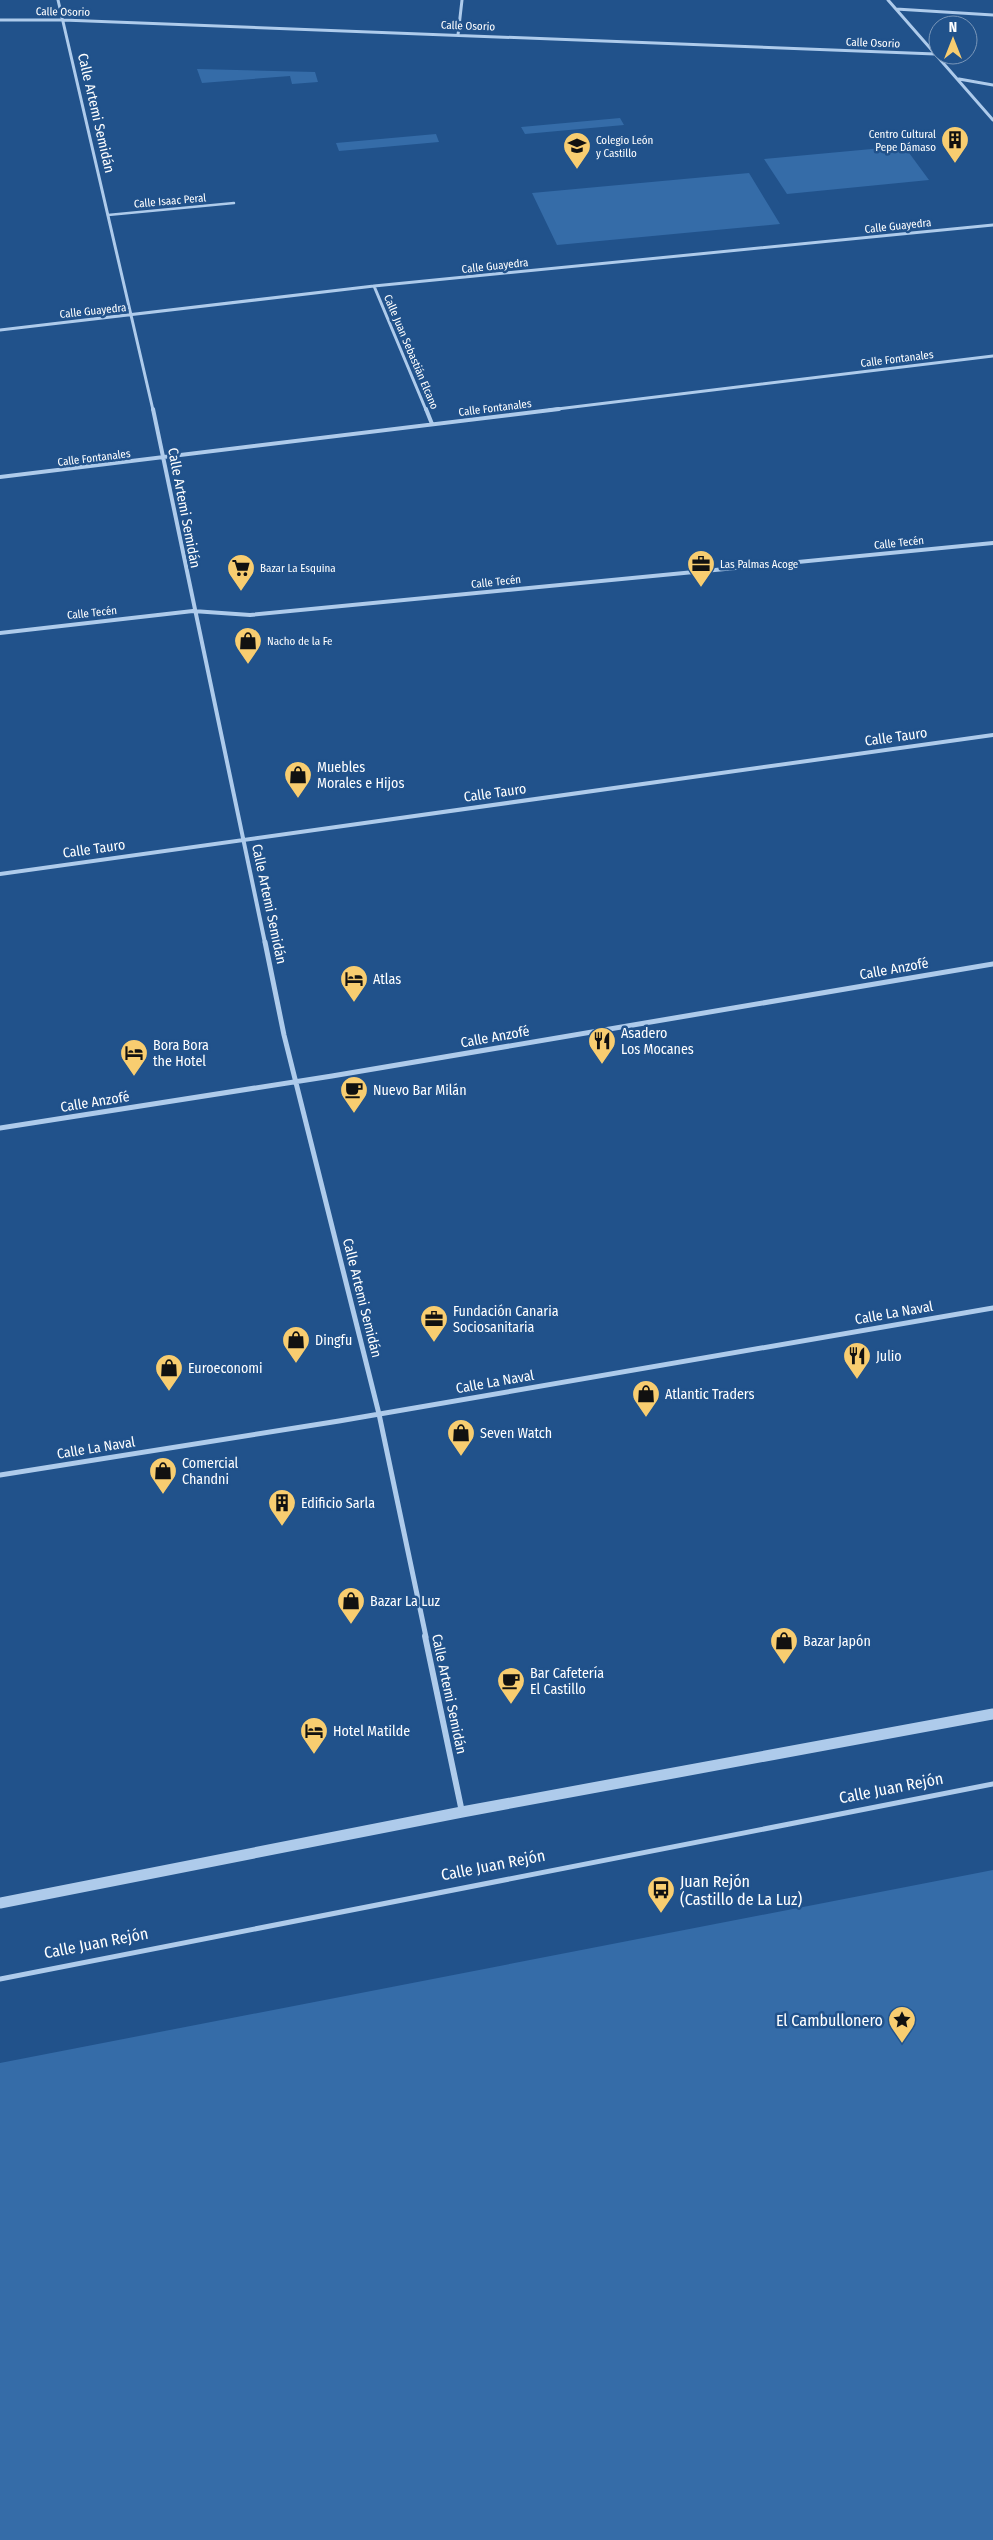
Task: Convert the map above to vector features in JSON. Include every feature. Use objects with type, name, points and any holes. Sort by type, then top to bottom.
[{"type":"street","name":"Calle Artemi Semidán","points":[[58,0],[132,316],[193,611],[244,839],[284,1036],[380,1414],[462,1812]]},
{"type":"street","points":[[458,34],[462,0]]},
{"type":"street","points":[[888,0],[928,46]]},
{"type":"street","points":[[896,8],[993,16]]},
{"type":"street","name":"Calle Osorio","points":[[0,20],[63,20],[458,34],[928,54]]},
{"type":"street","points":[[946,65],[993,120]]},
{"type":"street","points":[[959,79],[993,86]]},
{"type":"street","name":"Calle Isaac Peral","points":[[108,215],[234,204]]},
{"type":"street","name":"Calle Guayedra","points":[[0,330],[132,316],[374,286],[993,225]]},
{"type":"street","name":"Calle Juan Sebastián Elcano","points":[[374,286],[432,424]]},
{"type":"street","name":"Calle Fontanales","points":[[0,478],[993,356]]},
{"type":"street","name":"Calle Tecén","points":[[0,633],[193,611],[250,615],[993,543]]},
{"type":"street","name":"Calle Tauro","points":[[0,874],[993,735]]},
{"type":"street","name":"Calle Anzofé","points":[[0,1128],[297,1082],[993,964]]},
{"type":"street","name":"Calle La Naval","points":[[0,1475],[380,1414],[993,1308]]},
{"type":"street","points":[[0,1903],[462,1812],[993,1714]]},
{"type":"lane","name":"Calle Juan Rejón","points":[[0,1979],[993,1784]]},
{"type":"shaded area","points":[[197,69],[315,72],[318,82],[292,84],[290,76],[202,83]]},
{"type":"shaded area","points":[[620,118],[624,125],[525,134],[521,127]]},
{"type":"shaded area","points":[[436,134],[439,142],[339,151],[336,143]]},
{"type":"shaded area","points":[[904,146],[929,180],[787,194],[764,159]]},
{"type":"shaded area","points":[[749,173],[780,224],[557,245],[532,193]]},
{"type":"shaded area","points":[[993,1870],[993,2540],[0,2540],[0,2063]]},
{"type":"place","name":"Centro Cultural Pepe Dámaso","points":[[955,164]]},
{"type":"place","name":"Colegio León y Castillo","points":[[577,170]]},
{"type":"place","name":"Las Palmas Acoge","points":[[701,588]]},
{"type":"place","name":"Bazar La Esquina","points":[[241,592]]},
{"type":"place","name":"Nacho de la Fe","points":[[248,665]]},
{"type":"place","name":"Muebles Morales e Hijos","points":[[298,799]]},
{"type":"place","name":"Atlas","points":[[354,1003]]},
{"type":"place","name":"Asadero Los Mocanes","points":[[602,1065]]},
{"type":"place","name":"Bora Bora the Hotel","points":[[134,1077]]},
{"type":"place","name":"Nuevo Bar Milán","points":[[354,1114]]},
{"type":"place","name":"Fundación Canaria Sociosanitaria","points":[[434,1343]]},
{"type":"place","name":"Dingfu","points":[[296,1364]]},
{"type":"place","name":"Julio","points":[[857,1380]]},
{"type":"place","name":"Euroeconomi","points":[[169,1392]]},
{"type":"place","name":"Atlantic Traders","points":[[646,1418]]},
{"type":"place","name":"Seven Watch","points":[[461,1457]]},
{"type":"place","name":"Comercial Chandni","points":[[163,1495]]},
{"type":"place","name":"Edificio Sarla","points":[[282,1527]]},
{"type":"place","name":"Bazar La Luz","points":[[351,1625]]},
{"type":"place","name":"Bazar Japón","points":[[784,1665]]},
{"type":"place","name":"Bar Cafetería El Castillo","points":[[511,1705]]},
{"type":"place","name":"Hotel Matilde","points":[[314,1755]]},
{"type":"place","name":"Juan Rejón (Castillo de La Luz)","points":[[661,1914]]},
{"type":"place","name":"El Cambullonero","points":[[902,2044]]}]
